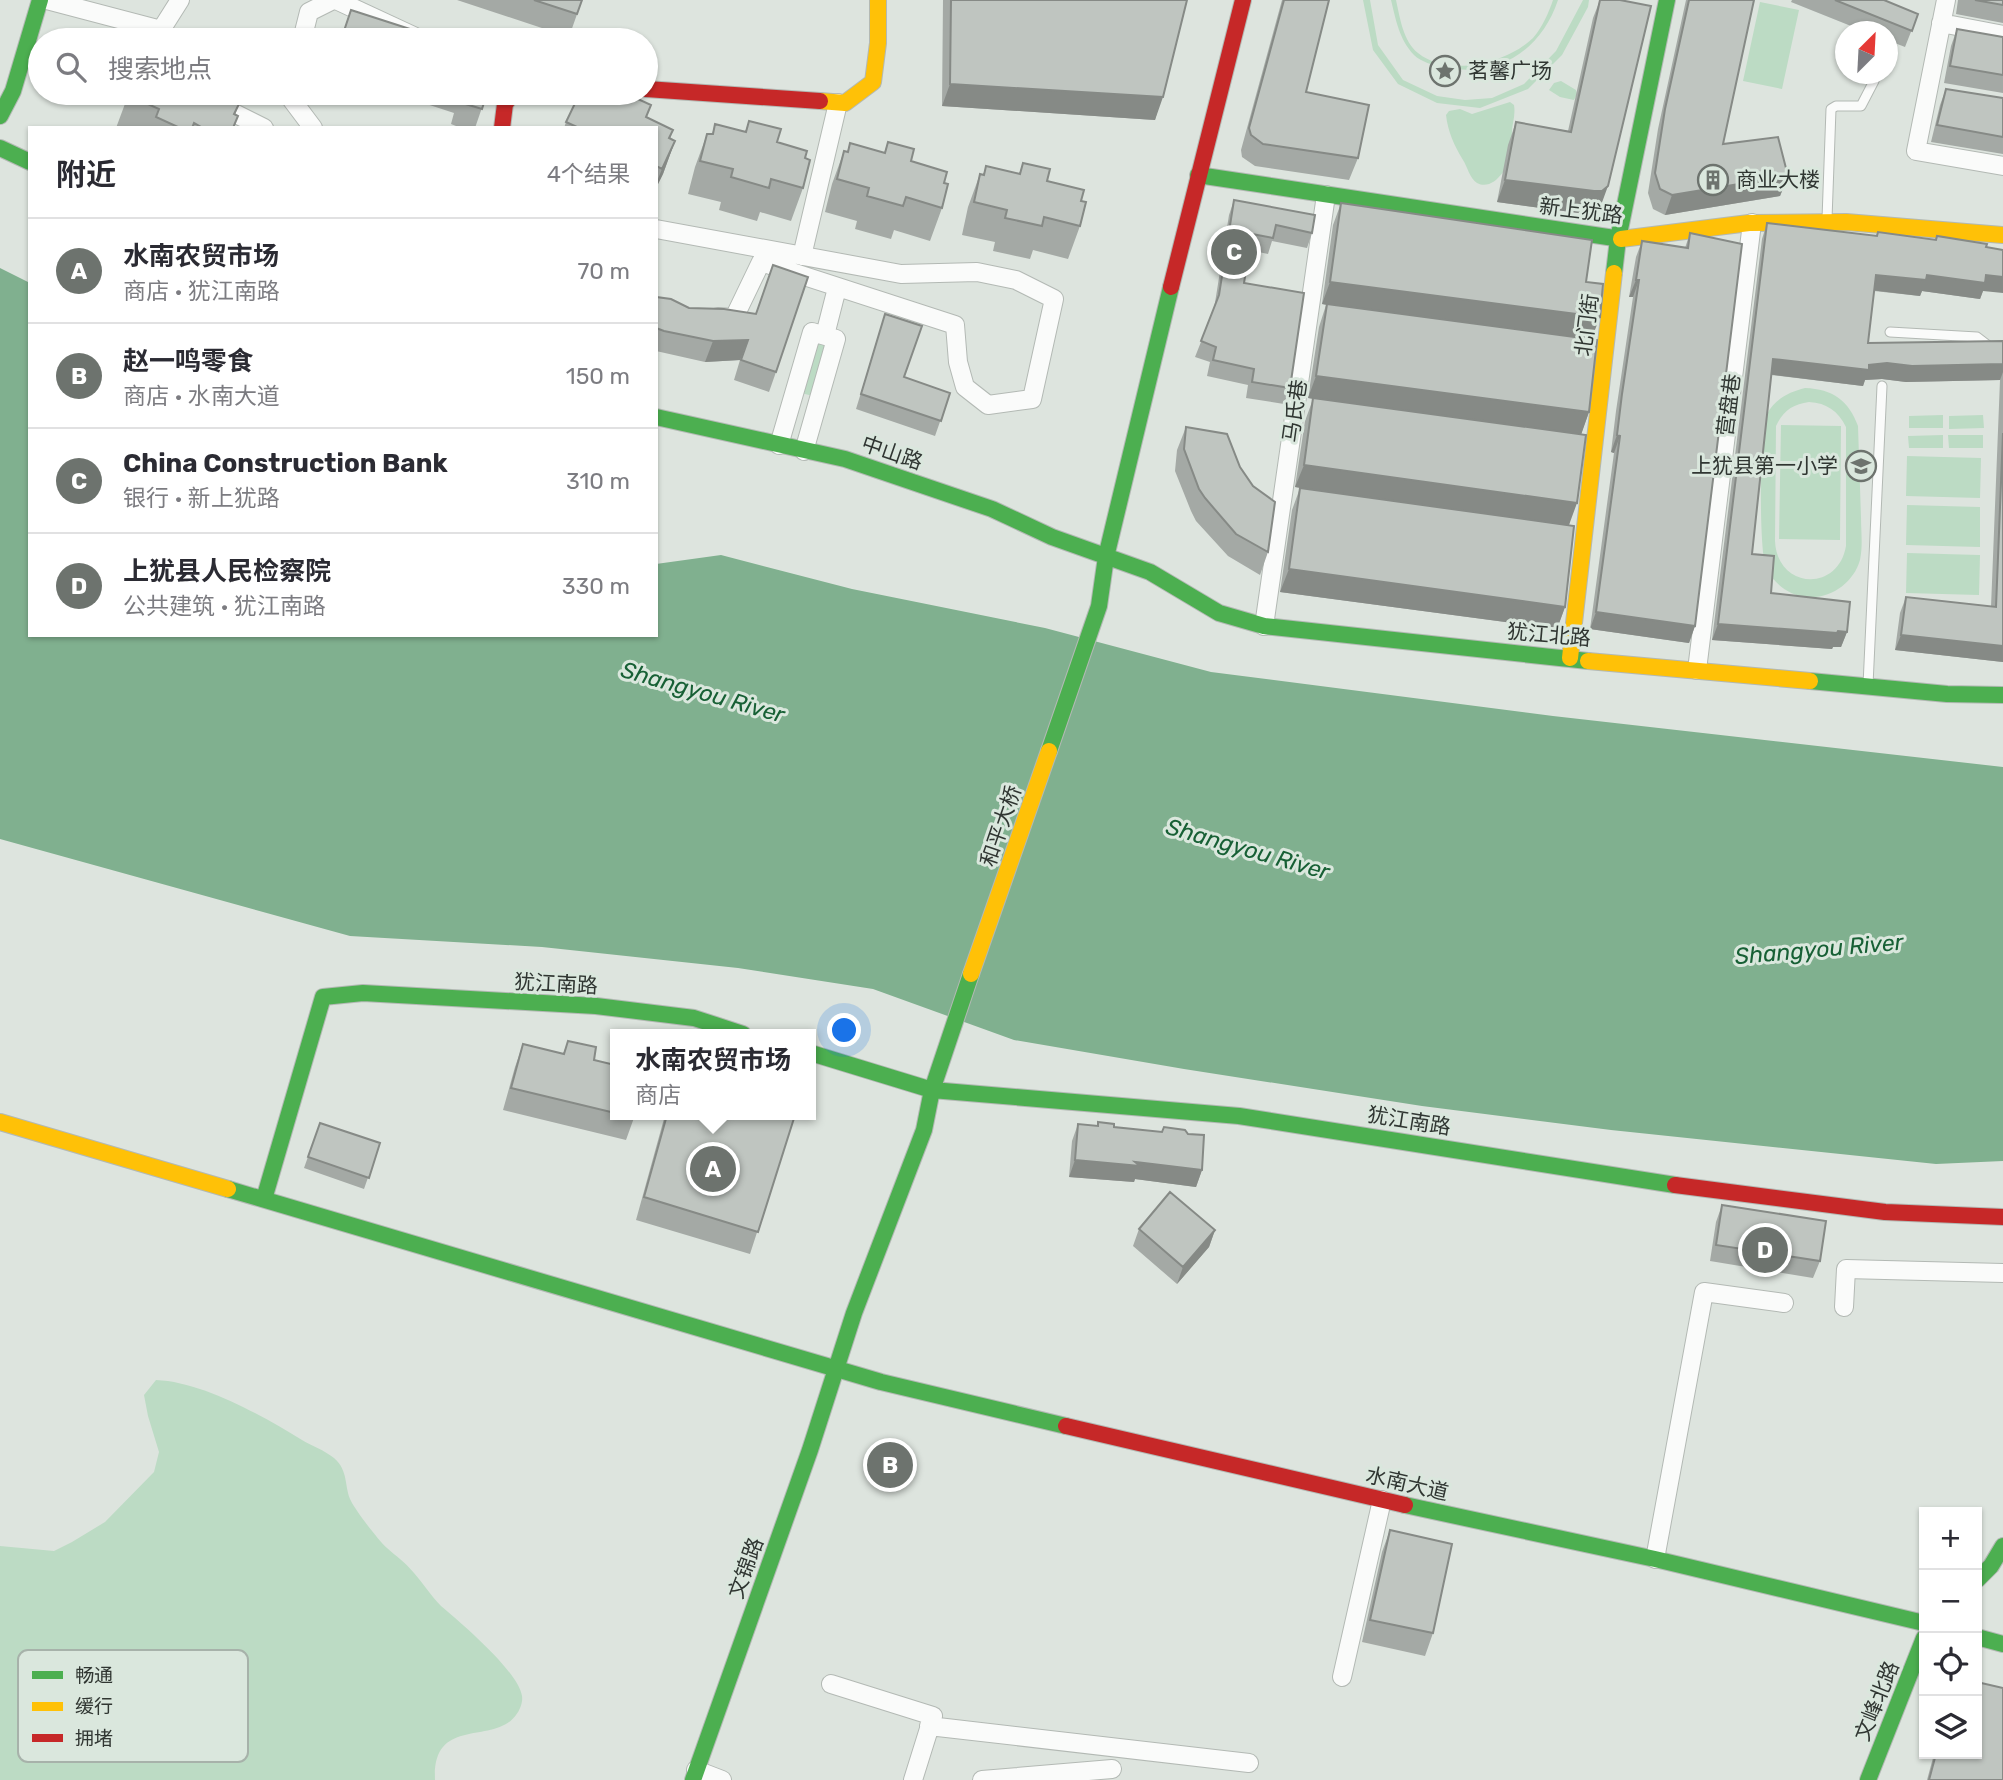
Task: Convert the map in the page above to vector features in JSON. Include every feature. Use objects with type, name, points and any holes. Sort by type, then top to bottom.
[{"type":"street","points":[[32,28],[40,0]]},
{"type":"street","points":[[47,0],[138,28]]},
{"type":"street","points":[[165,28],[180,0]]},
{"type":"street","points":[[305,28],[309,12],[335,0],[396,28]]},
{"type":"street","points":[[658,90],[845,103],[873,82],[878,44],[877,0]]},
{"type":"street","name":"和平大桥","points":[[932,1090],[1099,606],[1106,557],[1243,0]]},
{"type":"street","name":"北门街","points":[[1570,658],[1584,539],[1589,447],[1599,353],[1618,239],[1667,0]]},
{"type":"street","points":[[1946,0],[1934,93],[1916,151],[2003,166]]},
{"type":"street","points":[[1941,23],[2003,35]]},
{"type":"street","points":[[0,116],[13,91],[28,40]]},
{"type":"street","points":[[802,256],[838,103]]},
{"type":"street","points":[[218,105],[260,126]]},
{"type":"street","points":[[296,105],[312,126]]},
{"type":"street","points":[[502,126],[505,105]]},
{"type":"street","points":[[0,148],[28,161]]},
{"type":"street","name":"新上犹路","points":[[1198,175],[1618,239],[1752,223],[1827,222],[2003,235]]},
{"type":"street","name":"马氏巷","points":[[1265,626],[1289,497],[1316,315],[1326,195]]},
{"type":"street","name":"营盘巷","points":[[1697,670],[1752,223]]},
{"type":"street","points":[[658,229],[901,274],[978,272],[1016,280],[1054,299],[1032,398],[988,405],[965,387],[958,362],[956,325],[761,262],[734,317],[695,317]]},
{"type":"street","points":[[824,335],[837,288]]},
{"type":"street","points":[[779,445],[812,332],[836,339],[804,450]]},
{"type":"street","name":"中山路","points":[[658,417],[845,459],[992,509],[1052,537],[1106,557]]},
{"type":"street","points":[[1560,536],[1584,539]]},
{"type":"street","name":"犹江北路","points":[[1106,557],[1150,572],[1219,613],[1265,626],[1947,694],[2003,695]]},
{"type":"street","name":"犹江南路","points":[[264,1199],[323,997],[363,993],[596,1006],[694,1018],[728,1029]]},
{"type":"street","name":"犹江南路","points":[[816,1055],[932,1090],[1239,1116],[1735,1194],[1885,1212],[2003,1217]]},
{"type":"street","name":"文锦路","points":[[695,1775],[810,1450],[853,1312],[924,1129],[932,1090]]},
{"type":"street","name":"水南大道","points":[[0,1122],[881,1382],[1382,1500],[1655,1559],[1919,1622]]},
{"type":"street","points":[[1844,1307],[1846,1269],[2003,1273]]},
{"type":"street","points":[[1655,1559],[1704,1292],[1784,1303]]},
{"type":"street","points":[[1342,1676],[1382,1500]]},
{"type":"street","points":[[1982,1575],[2003,1546]]},
{"type":"street","points":[[1982,1638],[2003,1644]]},
{"type":"street","name":"文峰北路","points":[[1868,1780],[1919,1652]]},
{"type":"street","points":[[831,1684],[933,1716],[913,1780]]},
{"type":"street","points":[[929,1726],[1249,1763]]},
{"type":"street","points":[[982,1780],[1112,1769]]},
{"type":"street","points":[[695,1775],[722,1780]]},
{"type":"lane","points":[[1827,222],[1831,109],[1836,106],[1861,106],[1872,84]]},
{"type":"lane","points":[[1890,332],[1977,337],[1990,346],[2003,347]]},
{"type":"lane","points":[[1868,686],[1882,386]]},
{"type":"shaded area","points":[[1363,0],[1370,0],[1378,45],[1403,80],[1437,96],[1465,100],[1492,98],[1524,84],[1556,51],[1583,0],[1589,0],[1588,7],[1562,55],[1528,89],[1480,108],[1437,103],[1398,84],[1373,50]]},
{"type":"shaded area","points":[[1391,0],[1396,0],[1406,36],[1418,53],[1431,61],[1461,66],[1493,60],[1522,47],[1539,30],[1553,0],[1558,0],[1540,34],[1528,47],[1499,65],[1463,70],[1431,64],[1414,55],[1401,36]]},
{"type":"shaded area","points":[[1760,2],[1799,10],[1782,89],[1743,81]]},
{"type":"shaded area","points":[[1561,81],[1576,90],[1574,100],[1560,97],[1549,90],[1554,83]]},
{"type":"shaded area","points":[[1510,102],[1514,105],[1514,148],[1511,158],[1495,181],[1483,185],[1477,183],[1454,144],[1446,115],[1449,111],[1460,109],[1472,114]]},
{"type":"shaded area","points":[[816,340],[828,344],[813,396],[801,393]]},
{"type":"shaded area","points":[[1805,388],[1824,391],[1839,398],[1850,410],[1858,426],[1862,538],[1860,560],[1847,582],[1833,592],[1817,597],[1795,594],[1773,579],[1766,568],[1762,539],[1761,465],[1764,424],[1774,404],[1788,394]],"holes":[[[1809,402],[1831,409],[1846,427],[1846,546],[1841,561],[1832,572],[1821,578],[1808,579],[1796,576],[1786,569],[1778,557],[1775,541],[1776,426],[1785,412],[1798,404]]]},
{"type":"shaded area","points":[[1943,415],[1943,428],[1909,428],[1909,416]]},
{"type":"shaded area","points":[[1983,415],[1984,428],[1949,429],[1949,416]]},
{"type":"shaded area","points":[[1781,425],[1841,426],[1840,540],[1779,539]]},
{"type":"shaded area","points":[[1943,435],[1943,448],[1909,448],[1908,436]]},
{"type":"shaded area","points":[[1948,435],[1983,435],[1983,448],[1949,448]]},
{"type":"shaded area","points":[[1907,456],[1981,458],[1980,498],[1906,496]]},
{"type":"shaded area","points":[[1907,505],[1980,507],[1980,547],[1906,545]]},
{"type":"shaded area","points":[[1907,553],[1980,555],[1979,595],[1906,593]]},
{"type":"shaded area","points":[[156,1380],[174,1382],[212,1393],[268,1420],[334,1458],[342,1468],[351,1501],[373,1532],[411,1569],[441,1606],[488,1648],[510,1674],[522,1696],[516,1715],[506,1724],[454,1739],[443,1747],[437,1760],[435,1780],[0,1780],[0,1546],[54,1551],[105,1522],[154,1472],[159,1452],[144,1395]]},
{"type":"water","name":"Shangyou River","points":[[0,268],[28,282],[28,637],[658,637],[658,564],[721,555],[852,589],[1045,628],[1211,672],[1553,716],[2003,767],[2003,1161],[1936,1164],[1611,1130],[1422,1106],[1014,1040],[873,989],[738,968],[542,947],[350,936],[0,839]]},
{"type":"building","points":[[534,0],[582,0],[577,14]]},
{"type":"building","points":[[951,0],[1187,0],[1163,97],[950,84]]},
{"type":"building","points":[[1284,0],[1329,0],[1306,92],[1369,105],[1358,158],[1263,144],[1251,135],[1249,128]]},
{"type":"building","points":[[1600,0],[1620,0],[1651,6],[1608,186],[1602,191],[1594,191],[1505,180],[1516,122],[1571,132]]},
{"type":"building","points":[[1689,0],[1754,0],[1723,144],[1778,137],[1788,176],[1672,195],[1660,189],[1655,173],[1665,109]]},
{"type":"building","points":[[1835,0],[1884,0],[1918,14],[1912,31],[1898,25],[1898,21],[1887,21]]},
{"type":"building","points":[[1975,0],[2003,0],[2003,5]]},
{"type":"building","points":[[351,10],[407,28],[345,28]]},
{"type":"building","points":[[1957,29],[2003,37],[2003,75],[1950,66]]},
{"type":"building","points":[[1946,89],[2003,98],[2003,137],[1937,125]]},
{"type":"building","points":[[150,105],[238,105],[234,114],[238,116],[234,126],[199,126],[194,123],[193,126],[176,126],[156,117],[159,109]]},
{"type":"building","points":[[574,105],[651,105],[646,117],[673,130],[669,138],[675,141],[662,169],[658,167],[658,126],[575,126],[566,122]]},
{"type":"building","points":[[749,121],[781,129],[777,142],[807,151],[805,158],[810,160],[803,188],[771,179],[769,188],[731,177],[733,169],[700,161],[707,134],[713,134],[715,124],[746,132]]},
{"type":"building","points":[[888,142],[914,149],[911,161],[947,172],[944,183],[948,184],[942,208],[906,197],[903,206],[867,196],[869,188],[837,179],[844,151],[848,152],[850,143],[885,153]]},
{"type":"building","points":[[1023,163],[1050,169],[1047,181],[1084,190],[1081,201],[1086,202],[1080,226],[1044,217],[1042,226],[1005,218],[1007,210],[974,202],[980,174],[984,175],[986,166],[1020,174]]},
{"type":"building","points":[[1234,200],[1315,215],[1312,233],[1276,225],[1273,238],[1252,234],[1244,283],[1304,293],[1290,388],[1252,382],[1254,369],[1213,360],[1216,347],[1201,341],[1219,295]]},
{"type":"building","points":[[1341,203],[1592,240],[1586,282],[1603,284],[1600,317],[1330,282]]},
{"type":"building","points":[[1767,223],[1877,236],[1878,232],[1936,240],[1937,236],[1987,244],[1986,247],[2003,250],[2003,277],[1986,275],[1985,283],[1927,275],[1926,280],[1876,275],[1868,343],[2003,341],[2003,364],[1912,366],[1887,363],[1869,365],[1869,370],[1773,359],[1752,554],[1774,556],[1771,593],[1850,602],[1847,632],[1718,624]]},
{"type":"building","points":[[1690,233],[1742,244],[1695,626],[1596,612],[1620,436],[1617,435],[1642,241],[1688,248]]},
{"type":"building","points":[[773,265],[808,277],[776,372],[741,360],[748,340],[713,341],[658,329],[658,297],[671,299],[689,308],[724,309],[756,314]]},
{"type":"building","points":[[1327,304],[1597,340],[1589,412],[1316,376]]},
{"type":"building","points":[[885,314],[922,326],[904,377],[950,393],[941,421],[861,394]]},
{"type":"building","points":[[1313,398],[1586,435],[1577,503],[1304,465]]},
{"type":"building","points":[[1186,427],[1227,434],[1240,467],[1253,486],[1275,502],[1268,552],[1236,534],[1199,489],[1184,449]]},
{"type":"building","points":[[2003,433],[2003,646],[1901,635],[1906,597],[1996,607]]},
{"type":"building","points":[[1300,488],[1574,526],[1565,607],[1289,569]]},
{"type":"building","points":[[568,1041],[596,1047],[594,1060],[610,1064],[610,1112],[511,1088],[523,1044],[564,1054]]},
{"type":"building","points":[[666,1120],[793,1120],[758,1232],[644,1197]]},
{"type":"building","points":[[1098,1122],[1114,1124],[1114,1127],[1162,1132],[1164,1127],[1185,1130],[1188,1134],[1204,1135],[1202,1170],[1135,1162],[1140,1166],[1075,1160],[1078,1124],[1098,1126]]},
{"type":"building","points":[[320,1123],[380,1143],[369,1178],[308,1157]]},
{"type":"building","points":[[1170,1192],[1215,1230],[1183,1267],[1139,1229]]},
{"type":"building","points":[[1722,1205],[1826,1221],[1820,1261],[1716,1245]]},
{"type":"building","points":[[1390,1530],[1452,1544],[1433,1633],[1370,1620]]},
{"type":"building","points":[[1982,1683],[2003,1688],[2003,1780],[1929,1780],[1935,1759],[1982,1759]]},
{"type":"traffic: fast","points":[[32,28],[40,0]]},
{"type":"traffic: fast","points":[[1614,273],[1618,239],[1667,0]]},
{"type":"traffic: fast","points":[[0,116],[13,91],[28,40]]},
{"type":"traffic: fast","points":[[0,148],[28,161]]},
{"type":"traffic: fast","points":[[1198,175],[1621,239]]},
{"type":"traffic: fast","points":[[1049,751],[1099,606],[1106,557],[1171,287]]},
{"type":"traffic: fast","points":[[658,417],[845,459],[992,509],[1052,537],[1150,572],[1219,613],[1264,626],[1588,661]]},
{"type":"traffic: fast","points":[[1810,681],[1947,694],[2003,695]]},
{"type":"traffic: fast","points":[[693,1780],[810,1450],[854,1313],[924,1130],[932,1090],[971,974]]},
{"type":"traffic: fast","points":[[264,1199],[323,997],[363,993],[596,1006],[694,1018],[728,1029]]},
{"type":"traffic: fast","points":[[816,1055],[932,1090],[1239,1116],[1675,1185]]},
{"type":"traffic: fast","points":[[228,1189],[881,1382],[1066,1426]]},
{"type":"traffic: fast","points":[[1405,1505],[1655,1559],[1919,1622]]},
{"type":"traffic: fast","points":[[1982,1575],[2003,1546]]},
{"type":"traffic: fast","points":[[1982,1638],[2003,1644]]},
{"type":"traffic: fast","points":[[1868,1780],[1919,1651]]},
{"type":"traffic: slow","points":[[820,101],[845,103],[873,82],[878,43],[878,0]]},
{"type":"traffic: slow","points":[[1621,239],[1749,223],[1846,222],[2003,235]]},
{"type":"traffic: slow","points":[[1570,658],[1614,273]]},
{"type":"traffic: slow","points":[[1588,661],[1810,681]]},
{"type":"traffic: slow","points":[[971,974],[1049,751]]},
{"type":"traffic: slow","points":[[0,1122],[228,1189]]},
{"type":"traffic: jam","points":[[1171,287],[1243,0]]},
{"type":"traffic: jam","points":[[658,90],[820,101]]},
{"type":"traffic: jam","points":[[502,126],[505,105]]},
{"type":"traffic: jam","points":[[1675,1185],[1885,1212],[2003,1217]]},
{"type":"traffic: jam","points":[[1066,1426],[1405,1505]]},
{"type":"place","name":"茗馨广场","points":[[1445,71]]},
{"type":"place","name":"商业大楼","points":[[1713,180]]},
{"type":"place","name":"China Construction Bank","points":[[1234,252]]},
{"type":"place","name":"上犹县第一小学","points":[[1861,466]]},
{"type":"place","name":"水南农贸市场","points":[[713,1169]]},
{"type":"place","name":"上犹县人民检察院","points":[[1765,1250]]},
{"type":"place","name":"赵一鸣零食","points":[[890,1465]]}]
